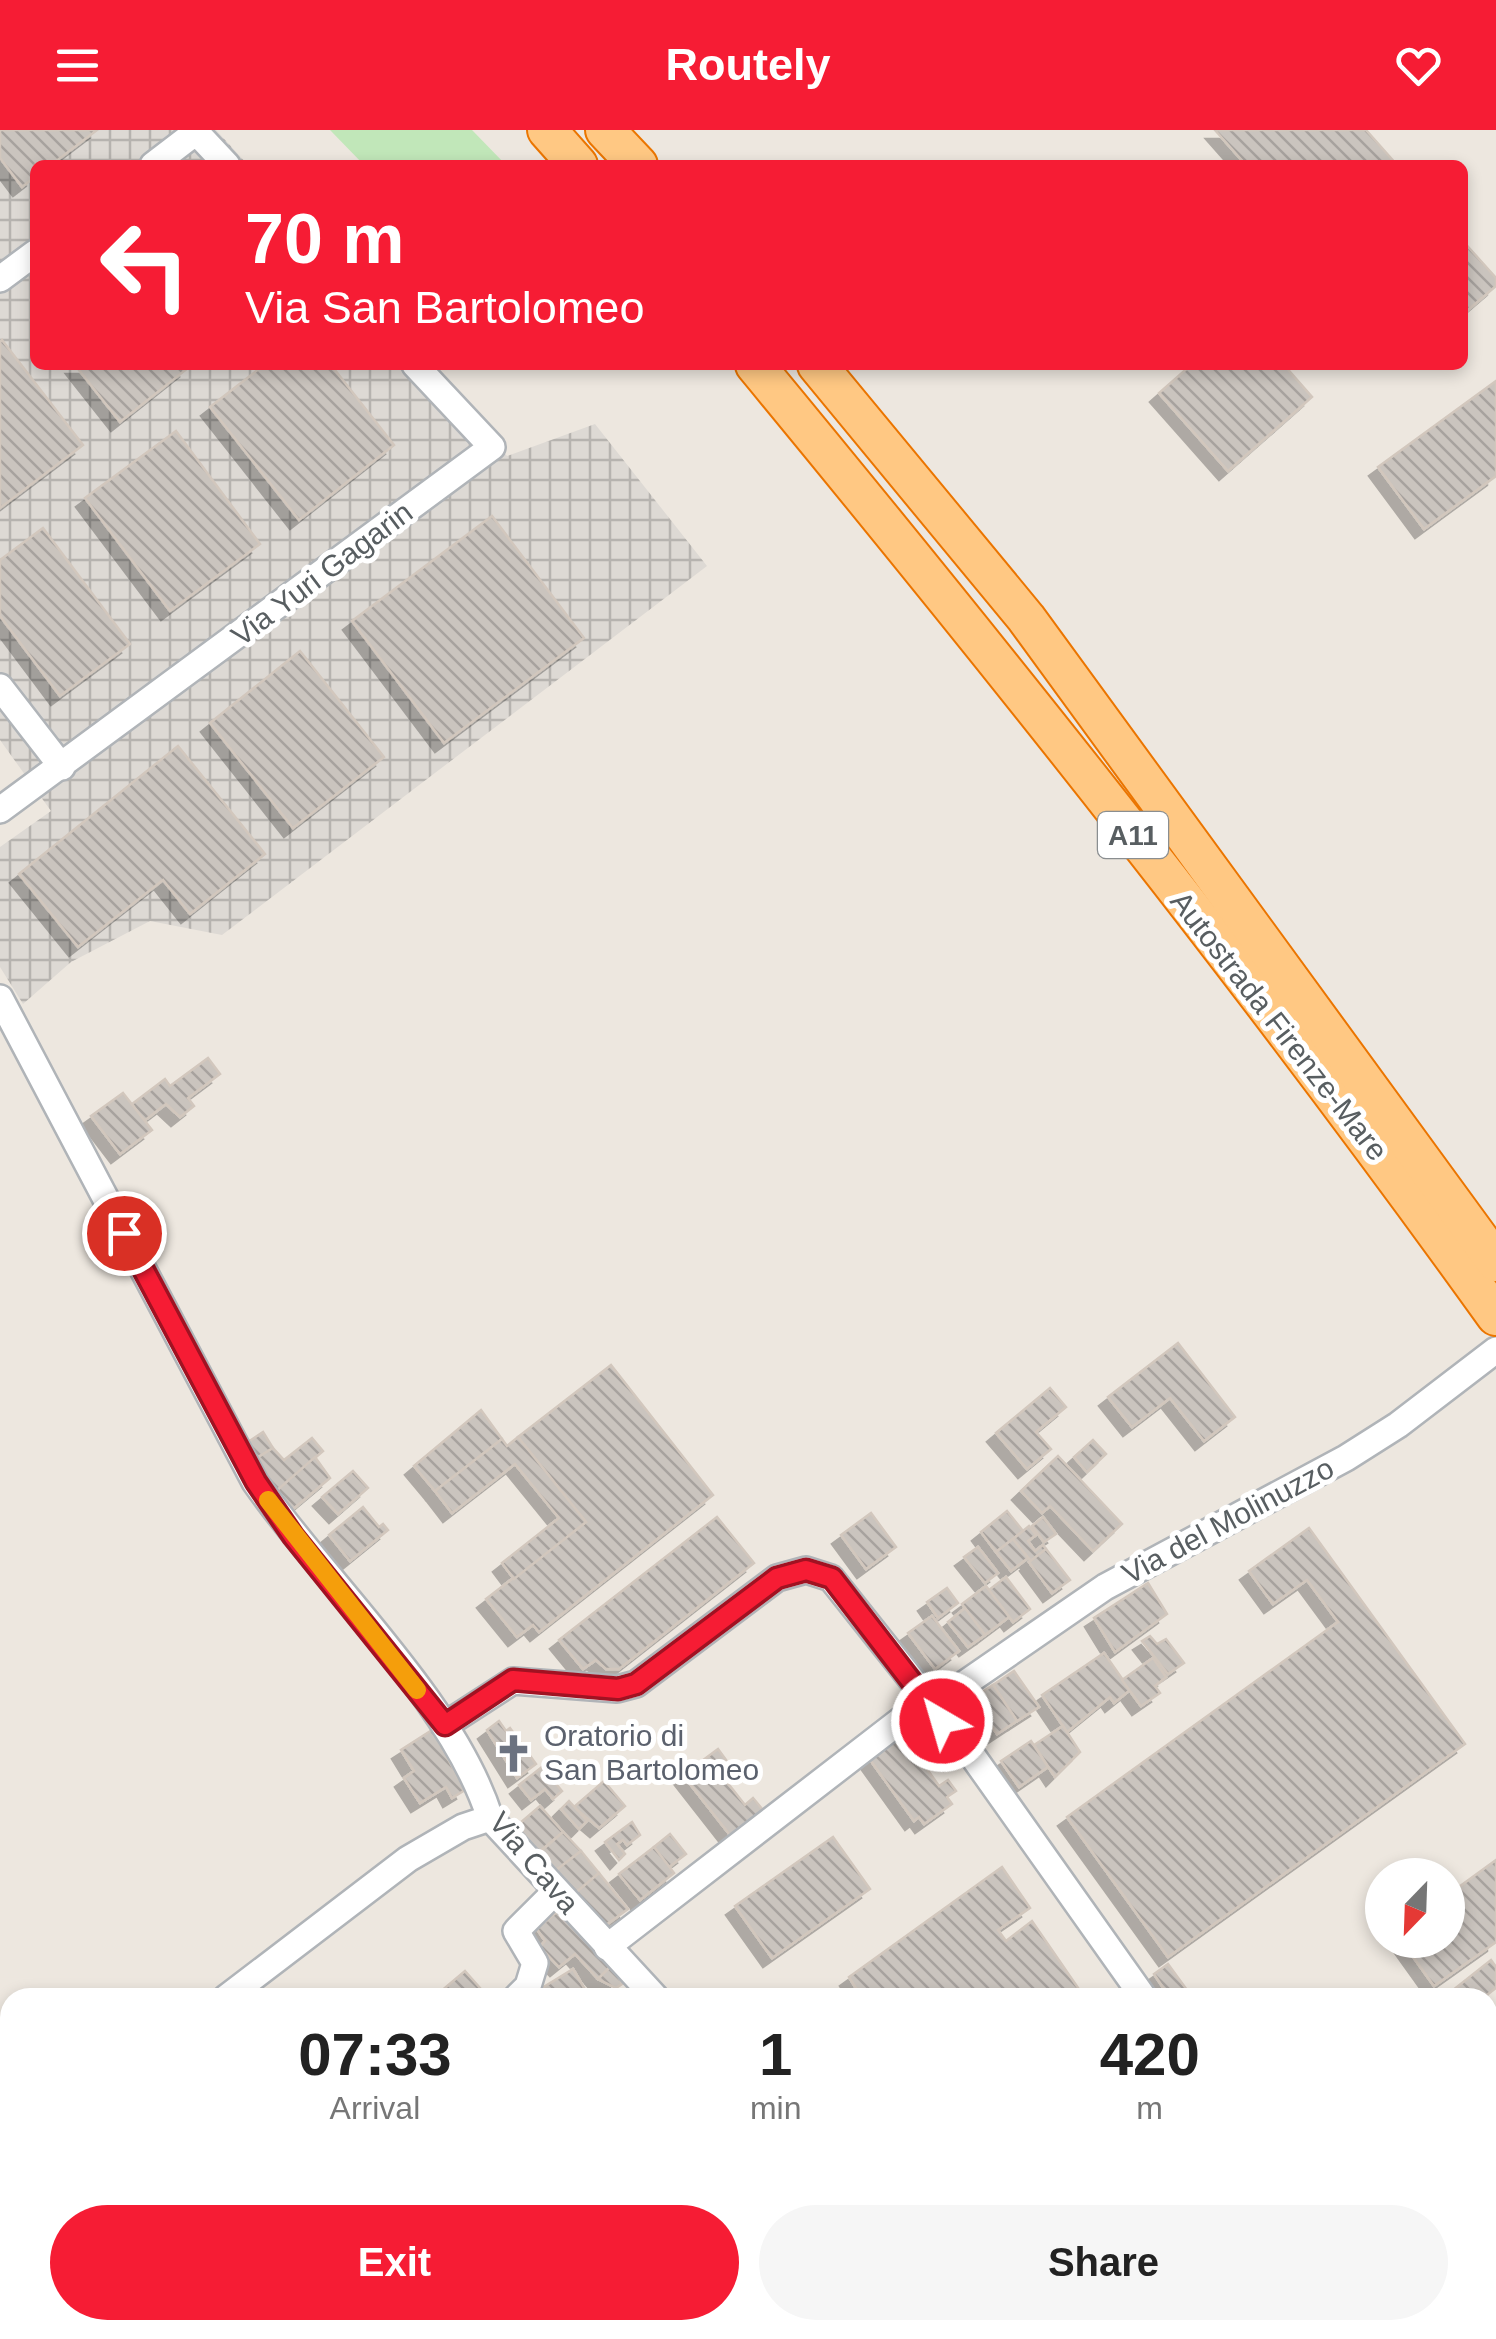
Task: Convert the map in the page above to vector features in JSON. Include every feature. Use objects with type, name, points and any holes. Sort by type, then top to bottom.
[{"type":"highway","points":[[547,130],[574,160]]},
{"type":"highway","points":[[605,130],[633,160]]},
{"type":"highway","name":"Autostrada Firenze-Mare","points":[[759,370],[997,658],[1412,1200],[1496,1316]]},
{"type":"highway","name":"Autostrada Firenze-Mare","points":[[821,370],[1026,618],[1496,1262]]},
{"type":"street","points":[[159,160],[196,132],[222,160]]},
{"type":"street","points":[[0,280],[30,257]]},
{"type":"street","name":"Via Yuri Gagarin","points":[[0,810],[492,447],[420,370]]},
{"type":"street","points":[[0,687],[62,767]]},
{"type":"street","name":"Via Cava","points":[[0,998],[256,1482],[293,1536],[445,1725],[478,1782],[490,1818],[646,1988]]},
{"type":"street","name":"Via del Molinuzzo","points":[[957,1737],[950,1702],[957,1689],[1104,1587],[1224,1527],[1359,1450],[1488,1356]]},
{"type":"street","points":[[445,1725],[513,1680],[618,1689],[636,1684],[777,1578],[806,1570],[832,1578],[928,1705],[957,1737],[1137,1988]]},
{"type":"street","points":[[606,1947],[902,1720],[928,1705]]},
{"type":"street","points":[[239,1988],[408,1860],[463,1826],[490,1818]]},
{"type":"street","points":[[526,1988],[535,1962],[516,1931],[556,1891]]},
{"type":"shaded area","points":[[0,130],[216,130],[243,160],[30,160],[30,370],[430,370],[507,456],[595,424],[707,566],[222,935],[150,921],[71,962],[23,1004],[0,967],[0,847],[51,811],[0,740]]},
{"type":"green space","points":[[330,130],[472,130],[501,160],[359,160]]},
{"type":"building","points":[[0,130],[97,130],[58,160],[30,160],[30,181],[22,187],[0,158]]},
{"type":"building","points":[[1215,130],[1366,130],[1393,160],[1242,160]]},
{"type":"building","points":[[1468,247],[1496,278],[1496,286],[1468,310]]},
{"type":"building","points":[[0,342],[83,445],[0,508]]},
{"type":"building","points":[[79,370],[185,370],[120,422]]},
{"type":"building","points":[[258,370],[335,370],[394,445],[299,520],[210,407]]},
{"type":"building","points":[[1185,370],[1288,370],[1312,397],[1228,471],[1159,393]]},
{"type":"building","points":[[1496,381],[1496,476],[1424,529],[1378,467]]},
{"type":"building","points":[[176,431],[260,544],[170,611],[85,498]]},
{"type":"building","points":[[492,516],[584,638],[444,743],[352,621]]},
{"type":"building","points":[[43,528],[130,644],[60,696],[0,616],[0,560]]},
{"type":"building","points":[[300,651],[384,757],[293,828],[210,723]]},
{"type":"building","points":[[178,746],[265,854],[190,914],[163,880],[78,947],[19,874]]},
{"type":"building","points":[[208,1058],[220,1074],[188,1098],[194,1106],[180,1117],[166,1104],[144,1121],[132,1104],[165,1079],[170,1086]]},
{"type":"building","points":[[123,1093],[152,1130],[120,1154],[91,1116]]},
{"type":"building","points":[[1178,1343],[1235,1417],[1204,1441],[1170,1398],[1132,1427],[1108,1397]]},
{"type":"building","points":[[611,1365],[713,1495],[539,1632],[533,1625],[517,1637],[486,1599],[586,1522],[518,1437]]},
{"type":"building","points":[[1050,1388],[1066,1407],[1036,1432],[1051,1449],[1027,1469],[996,1433]]},
{"type":"building","points":[[481,1410],[502,1439],[435,1491],[414,1466]]},
{"type":"building","points":[[263,1432],[273,1448],[252,1461],[242,1446]]},
{"type":"building","points":[[518,1437],[586,1522],[514,1579],[502,1563],[559,1518],[515,1464],[452,1513],[435,1491],[502,1439],[507,1446]]},
{"type":"building","points":[[312,1438],[323,1451],[274,1493],[252,1461],[273,1448],[284,1460]]},
{"type":"building","points":[[1093,1440],[1106,1454],[1087,1472],[1074,1457]]},
{"type":"building","points":[[1058,1456],[1122,1524],[1093,1551],[1050,1506],[1042,1513],[1021,1491]]},
{"type":"building","points":[[315,1457],[330,1478],[287,1514],[274,1493]]},
{"type":"building","points":[[353,1471],[368,1488],[338,1514],[322,1497]]},
{"type":"building","points":[[363,1507],[379,1527],[383,1524],[388,1530],[350,1561],[329,1535]]},
{"type":"building","points":[[1007,1511],[1023,1531],[996,1552],[981,1532]]},
{"type":"building","points":[[871,1513],[896,1547],[866,1569],[841,1535]]},
{"type":"building","points":[[717,1517],[754,1563],[619,1669],[606,1669],[596,1660],[583,1669],[559,1640]]},
{"type":"building","points":[[1043,1517],[1056,1534],[1044,1542],[1032,1526]]},
{"type":"building","points":[[1029,1526],[1036,1535],[1028,1541],[1035,1551],[1043,1545],[1046,1549],[1031,1561],[1013,1539]]},
{"type":"building","points":[[1309,1528],[1465,1744],[1168,1957],[1067,1817],[1338,1622],[1307,1580],[1273,1604],[1249,1571]]},
{"type":"building","points":[[1013,1539],[1028,1558],[1011,1571],[996,1552]]},
{"type":"building","points":[[978,1547],[998,1573],[985,1583],[964,1557]]},
{"type":"building","points":[[1046,1549],[1070,1580],[1052,1593],[1029,1562]]},
{"type":"building","points":[[1006,1577],[1030,1609],[1013,1622],[989,1590]]},
{"type":"building","points":[[1148,1583],[1167,1614],[1115,1652],[1094,1618]]},
{"type":"building","points":[[986,1586],[1009,1617],[985,1635],[962,1604]]},
{"type":"building","points":[[947,1588],[958,1603],[938,1618],[927,1602]]},
{"type":"building","points":[[965,1608],[985,1635],[968,1647],[948,1622]]},
{"type":"building","points":[[932,1616],[959,1651],[935,1669],[908,1633]]},
{"type":"building","points":[[1150,1636],[1157,1644],[1166,1639],[1184,1663],[1168,1674],[1142,1641]]},
{"type":"building","points":[[1104,1653],[1130,1690],[1114,1703],[1110,1697],[1067,1732],[1042,1695]]},
{"type":"building","points":[[1153,1658],[1166,1677],[1155,1686],[1160,1693],[1141,1706],[1122,1680]]},
{"type":"building","points":[[1014,1671],[1039,1707],[1017,1721],[993,1685]]},
{"type":"building","points":[[993,1685],[1017,1721],[997,1734],[973,1698]]},
{"type":"building","name":"Oratorio di San Bartolomeo","points":[[499,1721],[506,1731],[510,1728],[536,1764],[517,1778],[487,1730]]},
{"type":"building","points":[[1063,1726],[1080,1752],[1055,1777],[1034,1745]]},
{"type":"building","points":[[432,1730],[465,1790],[452,1798],[446,1787],[420,1803],[404,1778],[414,1771],[401,1750]]},
{"type":"building","points":[[894,1734],[902,1746],[908,1742],[939,1786],[948,1780],[956,1791],[947,1797],[952,1804],[924,1824],[919,1817],[914,1821],[866,1754]]},
{"type":"building","points":[[1031,1741],[1048,1767],[1019,1787],[1001,1761]]},
{"type":"building","points":[[718,1749],[729,1764],[719,1772],[745,1805],[753,1798],[763,1810],[730,1835],[683,1775]]},
{"type":"building","points":[[542,1767],[562,1791],[553,1799],[545,1789],[531,1800],[519,1785]]},
{"type":"building","points":[[604,1781],[625,1806],[599,1828],[574,1807]]},
{"type":"building","points":[[569,1801],[587,1821],[579,1829],[561,1809]]},
{"type":"building","points":[[540,1806],[563,1832],[534,1856],[512,1830]]},
{"type":"building","points":[[632,1822],[640,1835],[627,1845],[623,1840],[617,1844],[625,1854],[619,1860],[605,1842]]},
{"type":"building","points":[[563,1832],[581,1851],[555,1871],[540,1852]]},
{"type":"building","points":[[670,1834],[686,1854],[669,1867],[654,1847]]},
{"type":"building","points":[[833,1837],[870,1889],[772,1958],[735,1906]]},
{"type":"building","points":[[654,1847],[674,1873],[640,1900],[619,1874]]},
{"type":"building","points":[[581,1851],[599,1873],[573,1895],[555,1871]]},
{"type":"building","points":[[1496,1860],[1496,1942],[1434,1986],[1414,1958],[1465,1958],[1465,1883]]},
{"type":"building","points":[[1002,1867],[1030,1908],[998,1930],[1006,1941],[1032,1921],[1078,1988],[856,1988],[849,1977]]},
{"type":"building","points":[[599,1873],[628,1909],[599,1930],[573,1895]]},
{"type":"building","points":[[560,1909],[612,1965],[598,1979],[575,1954],[559,1967],[540,1947],[545,1941],[537,1929]]},
{"type":"building","points":[[1491,1960],[1496,1967],[1496,1988],[1456,1988]]},
{"type":"building","points":[[1168,1964],[1186,1988],[1163,1988],[1154,1974]]},
{"type":"building","points":[[612,1965],[622,1984],[616,1988],[598,1979]]},
{"type":"building","points":[[573,1969],[584,1988],[542,1988]]},
{"type":"building","points":[[465,1971],[480,1988],[445,1988]]},
{"type":"slow traffic","points":[[268,1500],[417,1690]]},
{"type":"place","name":"Oratorio di San Bartolomeo","points":[[514,1753]]},
{"type":"route","points":[[124,1233],[256,1482],[293,1536],[445,1725],[513,1680],[618,1689],[636,1684],[777,1578],[806,1570],[832,1578],[942,1721]]}]
